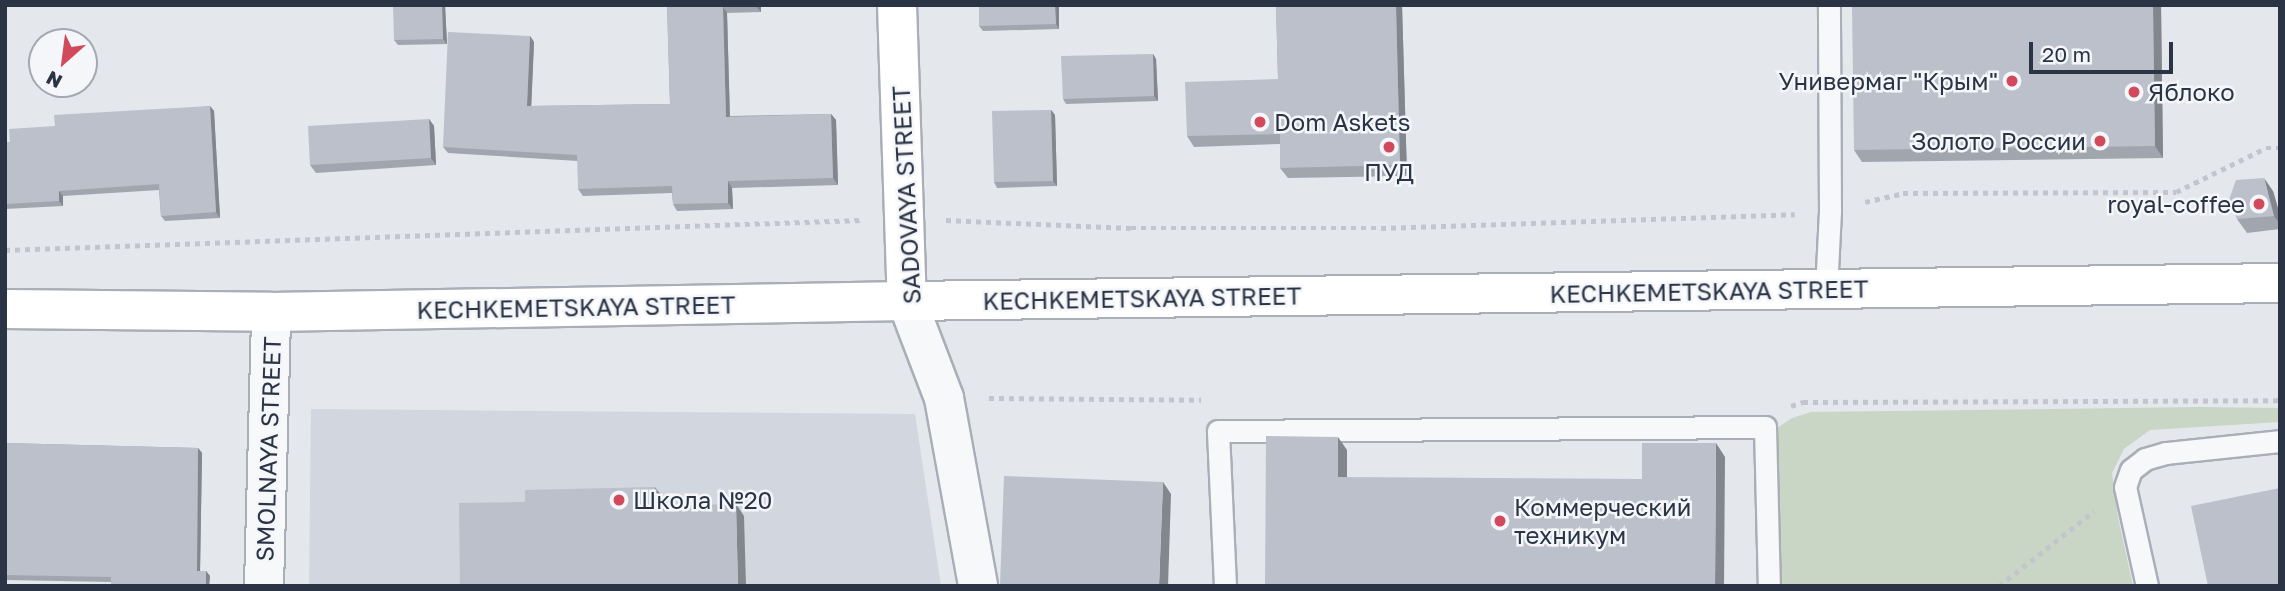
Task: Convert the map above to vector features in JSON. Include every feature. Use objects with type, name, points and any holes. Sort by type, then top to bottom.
[{"type":"main road","name":"SADOVAYA STREET","points":[[897,5],[907,300]]},
{"type":"main road","name":"KECHKEMETSKAYA STREET","points":[[5,309],[271,312],[907,300],[2280,283]]},
{"type":"street","name":"SADOVAYA STREET","points":[[907,300],[944,398],[978,586]]},
{"type":"street","name":"SMOLNAYA STREET","points":[[264,586],[271,312]]},
{"type":"lane","points":[[1826,290],[1830,211],[1829,5]]},
{"type":"lane","points":[[1225,586],[1218,431],[1765,427],[1769,586]]},
{"type":"lane","points":[[2147,586],[2125,487],[2131,470],[2145,459],[2166,453],[2280,440]]},
{"type":"path","points":[[5,250],[904,218],[1131,228],[1381,228],[1830,211],[1903,193],[2176,192],[2266,148],[2280,148]]},
{"type":"path","points":[[944,398],[1216,400],[1218,431]]},
{"type":"path","points":[[1765,427],[1781,410],[1802,402],[2280,400]]},
{"type":"path","points":[[1999,586],[2125,487]]},
{"type":"shaded area","name":"Школа №20","points":[[311,409],[915,414],[941,586],[309,586]]},
{"type":"green space","points":[[2280,408],[2280,422],[2150,430],[2124,449],[2112,473],[2118,517],[2133,586],[1779,586],[1777,428],[1792,418],[1811,412]]},
{"type":"building","points":[[393,5],[442,5],[443,39],[394,40]]},
{"type":"building","points":[[667,5],[756,5],[723,7],[726,117],[831,114],[833,178],[728,181],[728,203],[673,204],[672,186],[578,189],[577,155],[443,147],[448,32],[530,36],[527,106],[670,104]]},
{"type":"building","points":[[979,5],[1055,5],[1056,24],[979,26]]},
{"type":"building","points":[[1276,5],[1396,5],[1400,165],[1280,168],[1280,134],[1187,136],[1185,82],[1278,79]]},
{"type":"building","name":"Универмаг \"Крым\"","points":[[1852,5],[2153,5],[2155,146],[1854,150]]},
{"type":"building","points":[[1153,54],[1154,96],[1063,99],[1061,56]]},
{"type":"building","points":[[210,106],[216,212],[161,216],[159,184],[59,191],[59,201],[5,204],[5,143],[10,142],[9,129],[55,126],[54,115]]},
{"type":"building","points":[[1051,110],[1053,181],[994,182],[992,111]]},
{"type":"building","points":[[429,119],[431,158],[310,165],[308,126]]},
{"type":"building","points":[[2264,178],[2274,216],[2237,219],[2229,200],[2236,180]]},
{"type":"building","name":"Коммерческий техникум","points":[[1266,436],[1338,437],[1338,477],[1642,479],[1642,443],[1716,443],[1715,586],[1265,586]]},
{"type":"building","points":[[5,443],[198,448],[197,571],[206,571],[206,586],[111,586],[111,577],[5,575]]},
{"type":"building","points":[[1004,476],[1163,482],[1159,586],[1000,586]]},
{"type":"building","points":[[655,487],[656,506],[736,504],[738,586],[460,586],[459,503],[525,502],[525,490]]},
{"type":"building","points":[[2280,488],[2280,586],[2208,586],[2191,506]]},
{"type":"place","name":"Универмаг \"Крым\"","points":[[2012,81]]},
{"type":"place","name":"Яблоко","points":[[2134,92]]},
{"type":"place","name":"Dom Askets","points":[[1260,122]]},
{"type":"place","name":"Золото России","points":[[2100,141]]},
{"type":"place","name":"ПУД","points":[[1389,147]]},
{"type":"place","name":"royal-coffee","points":[[2259,204]]},
{"type":"place","name":"Школа №20","points":[[619,500]]},
{"type":"place","name":"Коммерческий техникум","points":[[1500,521]]}]
